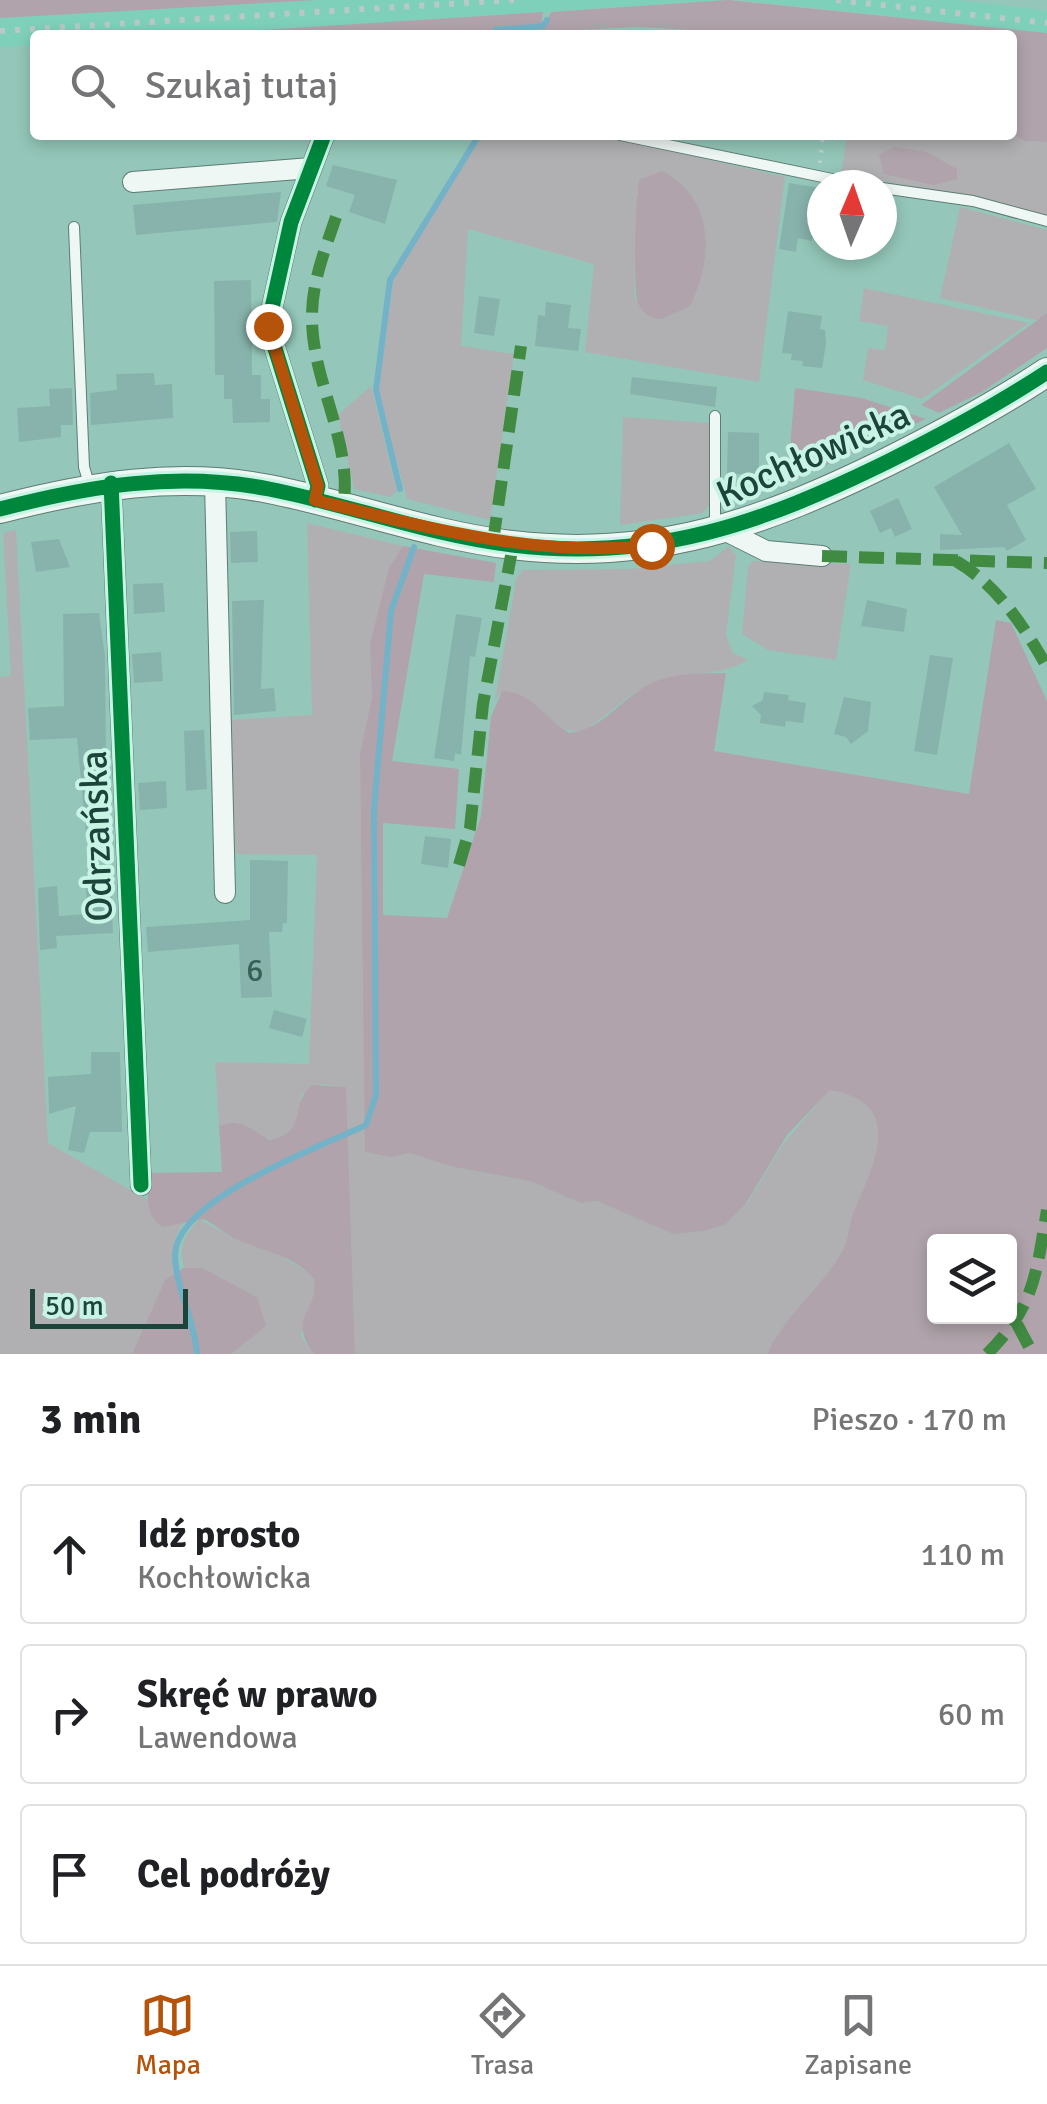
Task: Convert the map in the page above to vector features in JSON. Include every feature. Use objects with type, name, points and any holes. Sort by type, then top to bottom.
[{"type":"street","points":[[315,500],[318,486],[268,326],[291,222],[322,140]]},
{"type":"street","points":[[133,182],[311,168]]},
{"type":"street","name":"Kochłowicka","points":[[0,510],[100,486],[215,483],[267,488],[513,545],[631,548],[720,532],[840,485],[943,433],[1047,372]]},
{"type":"street","points":[[215,483],[224,893]]},
{"type":"street","name":"Odrzańska","points":[[100,486],[141,1186]]},
{"type":"street","points":[[720,532],[766,551],[822,556]]},
{"type":"lane","points":[[643,140],[807,176]]},
{"type":"lane","points":[[897,190],[973,202],[1047,221]]},
{"type":"lane","points":[[74,227],[84,467],[100,486]]},
{"type":"lane","points":[[715,416],[720,532]]},
{"type":"path","points":[[819,170],[822,140]]},
{"type":"shaded area","points":[[0,0],[317,0],[0,18]]},
{"type":"shaded area","points":[[317,0],[728,0],[263,30],[30,30],[30,45],[0,47],[0,18]]},
{"type":"shaded area","points":[[728,0],[1047,33],[1047,142],[1017,137],[1017,30],[535,30],[544,29],[551,12]]},
{"type":"shaded area","points":[[741,0],[954,0],[1047,11],[1047,33]]},
{"type":"shaded area","points":[[543,12],[541,24],[494,30],[264,30]]},
{"type":"shaded area","points":[[1017,137],[1047,142],[1047,217],[973,197],[897,184],[897,170],[842,170],[846,140],[1017,140]]},
{"type":"shaded area","points":[[480,140],[622,140],[785,177],[759,382],[585,352],[594,264],[468,229],[461,346],[514,354],[490,520],[407,499],[378,392],[393,283],[403,259]],"holes":[[[662,171],[692,196],[704,230],[703,268],[690,306],[662,319],[635,299],[637,192]]]},
{"type":"shaded area","points":[[894,147],[927,152],[957,169],[957,179],[934,185],[897,177],[897,170],[883,170],[879,155]]},
{"type":"shaded area","points":[[662,171],[692,197],[705,231],[706,249],[690,306],[662,319],[647,315],[638,303],[635,263],[640,179]]},
{"type":"shaded area","points":[[960,207],[1047,230],[1047,313],[1041,321],[940,298]]},
{"type":"shaded area","points":[[864,288],[1029,323],[922,399],[863,380],[868,348],[885,350],[888,326],[859,321]]},
{"type":"shaded area","points":[[1047,313],[1047,348],[982,392],[939,413],[921,405]]},
{"type":"shaded area","points":[[371,386],[397,491],[390,497],[354,489],[338,415]]},
{"type":"shaded area","points":[[795,388],[862,398],[926,419],[787,483]]},
{"type":"shaded area","points":[[623,417],[710,423],[709,505],[703,513],[620,525]]},
{"type":"shaded area","points":[[307,523],[403,546],[370,643],[372,697],[360,756],[366,1152],[390,1157],[411,1153],[449,1166],[530,1181],[581,1203],[597,1201],[673,1234],[703,1231],[725,1225],[746,1205],[783,1144],[830,1089],[854,1097],[869,1108],[876,1122],[878,1139],[869,1175],[844,1248],[767,1354],[355,1354],[346,1088],[323,1084],[302,1094],[296,1127],[281,1139],[219,1126],[215,1062],[309,1064],[317,855],[236,854],[229,720],[312,715]]},
{"type":"shaded area","points":[[16,530],[48,1143],[148,1200],[151,1213],[173,1225],[187,1219],[174,1244],[176,1273],[165,1280],[132,1354],[0,1354],[0,677],[11,676],[3,533]]},
{"type":"shaded area","points":[[403,546],[496,563],[494,582],[424,574],[392,761],[459,769],[455,829],[383,823],[383,915],[447,918],[481,816],[491,717],[502,691],[531,701],[570,733],[593,726],[659,680],[726,673],[714,751],[969,794],[996,620],[1011,623],[1047,701],[1047,1354],[767,1354],[844,1248],[869,1175],[878,1138],[876,1122],[869,1108],[854,1097],[830,1090],[787,1135],[745,1205],[725,1225],[703,1231],[673,1234],[597,1201],[581,1203],[530,1181],[449,1166],[411,1153],[390,1157],[365,1152],[360,755],[372,697],[370,644],[389,568]]},
{"type":"shaded area","points":[[729,546],[736,556],[726,635],[733,653],[748,660],[726,669],[668,678],[646,686],[583,731],[567,730],[534,705],[502,691],[495,700],[516,580],[522,570],[630,569],[710,561]]},
{"type":"shaded area","points":[[753,561],[851,564],[836,660],[768,650],[742,634],[748,566]]},
{"type":"shaded area","points":[[312,1085],[346,1087],[355,1354],[314,1354],[306,1341],[303,1323],[314,1291],[314,1279],[307,1271],[279,1255],[234,1238],[204,1219],[163,1227],[153,1217],[148,1203],[148,1173],[222,1172],[219,1126],[240,1124],[269,1140],[290,1132],[300,1102]]},
{"type":"shaded area","points":[[199,1219],[237,1240],[267,1248],[311,1274],[313,1297],[301,1336],[314,1354],[231,1354],[265,1326],[257,1297],[202,1268],[184,1268],[184,1241]]},
{"type":"shaded area","points":[[184,1268],[202,1268],[257,1297],[266,1326],[231,1354],[132,1354],[165,1280]]},
{"type":"building","points":[[333,165],[397,180],[385,224],[349,212],[355,195],[326,186]]},
{"type":"building","points":[[789,183],[807,186],[807,240],[798,238],[796,252],[779,249]]},
{"type":"building","points":[[281,192],[277,222],[136,235],[133,205]]},
{"type":"building","points":[[251,280],[252,375],[261,375],[261,399],[270,399],[270,422],[233,423],[232,399],[224,399],[224,375],[215,375],[214,281]]},
{"type":"building","points":[[479,296],[500,299],[494,336],[474,333]]},
{"type":"building","points":[[546,302],[571,305],[568,328],[581,329],[578,351],[535,346],[538,315],[545,316]]},
{"type":"building","points":[[788,311],[822,316],[820,329],[825,330],[826,344],[822,368],[802,366],[803,361],[791,360],[792,354],[782,353]]},
{"type":"building","points":[[154,373],[155,385],[172,384],[173,418],[91,425],[90,393],[117,390],[116,374]]},
{"type":"building","points":[[632,377],[717,387],[715,407],[630,394]]},
{"type":"building","points":[[72,388],[73,425],[61,425],[61,437],[19,442],[17,408],[50,406],[49,389]]},
{"type":"building","points":[[728,432],[759,433],[759,474],[727,474]]},
{"type":"building","points":[[1009,443],[1036,489],[1007,505],[1026,540],[1007,551],[1004,547],[940,550],[940,534],[962,535],[934,487]]},
{"type":"building","points":[[898,498],[912,529],[895,537],[891,528],[880,533],[870,511]]},
{"type":"building","points":[[257,531],[258,562],[231,563],[230,532]]},
{"type":"building","points":[[59,539],[70,567],[36,572],[31,542]]},
{"type":"building","points":[[163,583],[165,612],[134,614],[133,584]]},
{"type":"building","points":[[264,600],[261,689],[274,688],[276,711],[234,715],[232,601]]},
{"type":"building","points":[[867,600],[907,609],[904,632],[861,626]]},
{"type":"building","points":[[99,613],[105,656],[103,833],[86,833],[77,738],[30,740],[28,708],[64,706],[63,614]]},
{"type":"building","points":[[456,614],[482,618],[475,657],[470,656],[461,755],[455,753],[454,761],[434,758]]},
{"type":"building","points":[[161,652],[163,681],[134,683],[132,654]]},
{"type":"building","points":[[930,655],[953,658],[937,755],[914,751]]},
{"type":"building","points":[[764,692],[789,695],[788,700],[806,703],[803,723],[786,721],[785,727],[760,723],[761,715],[752,706],[763,700]]},
{"type":"building","points":[[844,697],[871,702],[868,731],[851,744],[846,737],[834,734]]},
{"type":"building","points":[[204,730],[207,789],[186,791],[184,731]]},
{"type":"building","points":[[166,781],[167,808],[140,810],[138,783]]},
{"type":"building","points":[[425,836],[451,839],[448,868],[421,864]]},
{"type":"building","points":[[250,860],[288,861],[287,923],[283,923],[282,932],[269,932],[272,997],[241,998],[239,944],[148,952],[146,927],[250,920]]},
{"type":"building","points":[[86,883],[111,883],[113,933],[56,936],[57,948],[40,950],[38,888],[57,886],[59,916],[87,914]]},
{"type":"building","points":[[274,1010],[307,1019],[302,1037],[269,1028]]},
{"type":"building","points":[[91,1052],[120,1052],[122,1132],[90,1132],[84,1153],[68,1150],[76,1106],[49,1114],[48,1077],[91,1074]]},
{"type":"waterway","points":[[496,30],[543,26],[547,20]]},
{"type":"waterway","points":[[400,489],[376,390],[390,280],[476,140]]},
{"type":"waterway","points":[[197,1354],[176,1268],[181,1235],[198,1215],[253,1177],[366,1125],[376,1095],[374,809],[391,611],[414,547]]},
{"type":"railway","points":[[0,31],[515,0]]},
{"type":"railway","points":[[836,0],[1047,23]]},
{"type":"marked path","points":[[336,217],[317,278],[312,316],[318,364],[343,459],[343,507]]},
{"type":"marked path","points":[[493,542],[521,346]]},
{"type":"marked path","points":[[459,865],[470,828],[483,704],[513,545]]},
{"type":"marked path","points":[[822,556],[1047,563]]},
{"type":"marked path","points":[[956,561],[984,582],[1008,608],[1047,667]]},
{"type":"marked path","points":[[987,1354],[1015,1320],[1031,1288],[1047,1210]]},
{"type":"marked path","points":[[1017,1324],[1033,1354]]},
{"type":"cycle path","points":[[315,500],[318,486],[268,326],[291,222],[322,140]]},
{"type":"cycle path","points":[[0,509],[100,488],[201,481],[269,489],[450,534],[512,545],[614,548],[661,542],[707,533],[797,503],[950,430],[1047,372]]},
{"type":"cycle path","points":[[111,483],[141,1185]]},
{"type":"route","points":[[268,326],[318,486],[315,500],[513,545],[570,549],[651,546]]}]
